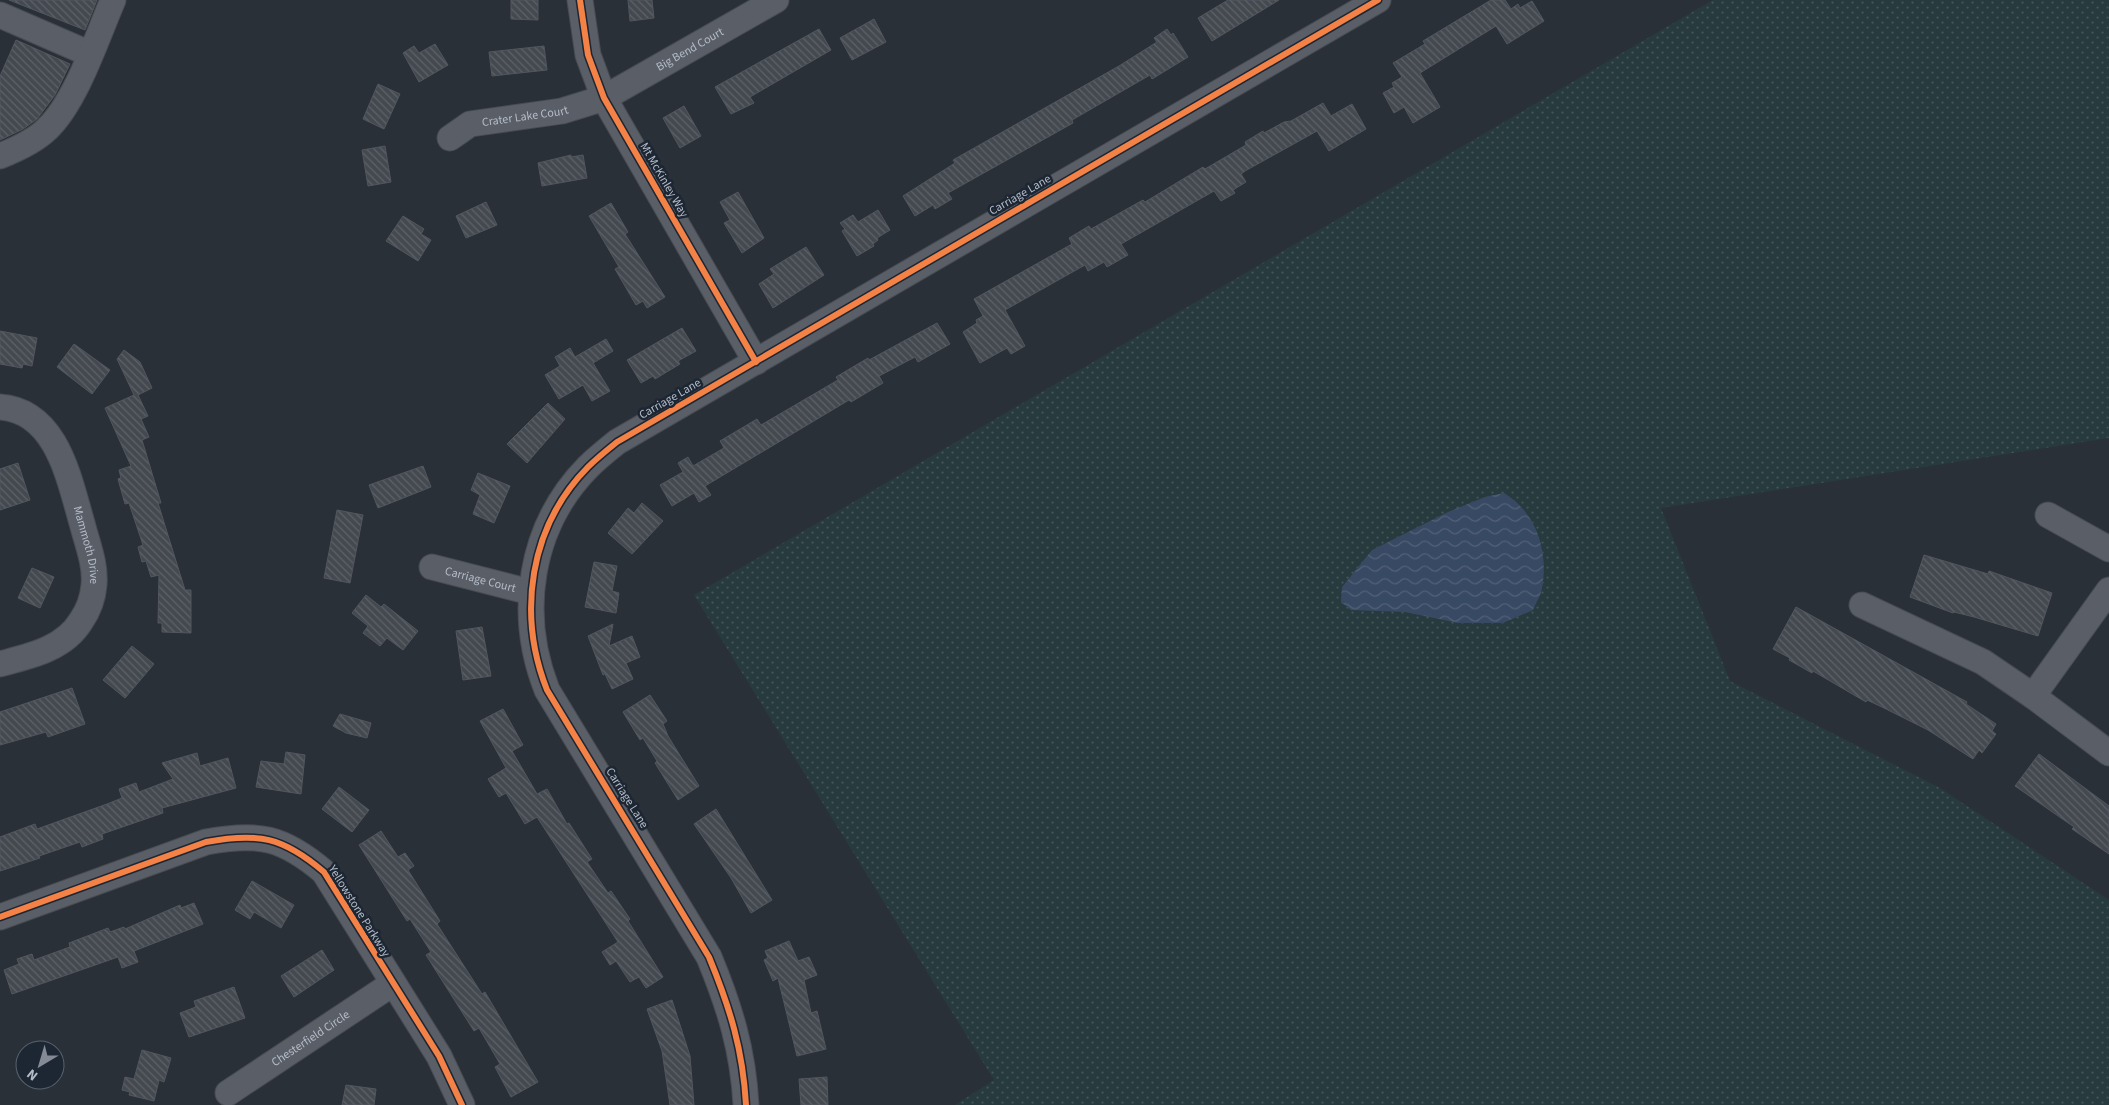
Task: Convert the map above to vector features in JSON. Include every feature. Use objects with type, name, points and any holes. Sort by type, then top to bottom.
[{"type":"street","points":[[0,156],[12,152],[46,130],[67,102],[113,0]]},
{"type":"street","name":"Mt McKinley Way","points":[[580,0],[588,55],[604,98],[756,362]]},
{"type":"street","name":"Big Bend Court","points":[[604,98],[776,0]]},
{"type":"street","name":"Carriage Lane","points":[[746,1105],[741,1055],[728,1004],[709,957],[547,690],[535,650],[530,592],[538,554],[553,515],[588,467],[617,442],[1378,0]]},
{"type":"street","points":[[0,15],[90,54]]},
{"type":"street","name":"Crater Lake Court","points":[[450,138],[470,124],[562,111],[604,98]]},
{"type":"street","name":"Mammoth Drive","points":[[0,408],[24,414],[39,425],[54,442],[64,462],[91,555],[94,586],[89,607],[81,622],[69,636],[53,647],[0,664]]},
{"type":"street","points":[[2048,515],[2109,550]]},
{"type":"street","name":"Carriage Court","points":[[432,567],[530,592]]},
{"type":"street","points":[[2033,696],[2109,590]]},
{"type":"street","points":[[1862,605],[1983,662],[2033,696],[2109,753]]},
{"type":"street","name":"Yellowstone Parkway","points":[[0,917],[206,842],[237,836],[258,836],[305,856],[324,872],[392,984],[439,1056],[462,1105]]},
{"type":"street","name":"Chesterfield Circle","points":[[228,1094],[392,984]]},
{"type":"green space","points":[[1713,0],[2109,0],[2109,438],[1661,508],[1730,681],[1940,788],[2109,900],[2109,1105],[955,1105],[994,1080],[694,595]]},
{"type":"water","points":[[1504,493],[1524,511],[1538,534],[1544,560],[1544,574],[1540,596],[1533,610],[1503,623],[1458,623],[1405,612],[1351,610],[1341,602],[1342,587],[1372,550],[1448,512],[1485,497]]},
{"type":"building","points":[[9,0],[97,0],[85,30]]},
{"type":"building","points":[[511,0],[538,0],[538,20],[511,19]]},
{"type":"building","points":[[628,0],[652,0],[654,18],[630,21]]},
{"type":"building","points":[[1228,0],[1279,0],[1212,41],[1198,18]]},
{"type":"building","points":[[1491,0],[1505,0],[1511,9],[1518,4],[1520,8],[1532,1],[1544,21],[1507,44],[1496,26],[1420,73],[1440,107],[1413,123],[1404,107],[1394,113],[1383,93],[1394,87],[1392,83],[1402,77],[1393,63],[1425,44],[1423,41]]},
{"type":"building","points":[[874,19],[886,42],[852,60],[840,38]]},
{"type":"building","points":[[819,29],[831,50],[750,97],[754,103],[731,114],[715,87]]},
{"type":"building","points":[[1167,29],[1171,35],[1173,33],[1188,57],[1152,79],[1150,75],[1072,120],[1073,123],[948,193],[952,199],[935,209],[933,205],[915,216],[903,196],[955,163],[953,160],[1119,66],[1157,42],[1154,38]]},
{"type":"building","points":[[16,40],[70,64],[55,95],[37,119],[23,129],[0,140],[0,76]]},
{"type":"building","points":[[435,44],[448,65],[419,82],[403,53],[414,46],[419,53]]},
{"type":"building","points":[[544,46],[547,70],[492,76],[489,52]]},
{"type":"building","points":[[378,84],[400,94],[384,129],[363,119]]},
{"type":"building","points":[[1323,103],[1331,116],[1352,104],[1366,129],[1329,151],[1317,131],[1241,174],[1246,182],[1233,190],[1235,193],[1221,201],[1214,191],[1121,244],[1128,255],[1107,267],[1104,262],[1088,271],[1085,265],[1005,310],[1025,346],[1011,354],[1007,348],[980,363],[963,332],[977,323],[976,320],[983,316],[974,299],[1072,244],[1069,238],[1089,226],[1091,229],[1143,200],[1145,202],[1203,167],[1205,169],[1246,145],[1245,142],[1263,131],[1264,133],[1284,122],[1291,121]]},
{"type":"building","points":[[684,106],[701,136],[680,148],[663,118]]},
{"type":"building","points":[[385,146],[391,182],[368,186],[362,150]]},
{"type":"building","points":[[571,155],[571,157],[583,155],[587,178],[542,186],[538,163]]},
{"type":"building","points":[[738,192],[764,238],[742,253],[724,223],[730,220],[720,202]]},
{"type":"building","points":[[486,202],[497,225],[466,238],[456,216]]},
{"type":"building","points":[[611,203],[628,232],[625,234],[665,297],[647,308],[643,301],[636,305],[615,269],[619,267],[589,216]]},
{"type":"building","points":[[878,210],[890,230],[877,238],[878,240],[873,244],[874,246],[857,256],[842,231],[845,229],[840,223],[853,215],[858,222]]},
{"type":"building","points":[[403,216],[424,229],[421,234],[431,240],[418,261],[386,241]]},
{"type":"building","points":[[806,247],[824,275],[773,308],[759,284],[774,274],[770,269]]},
{"type":"building","points":[[937,323],[950,344],[918,362],[915,357],[879,376],[883,383],[851,402],[849,400],[705,486],[711,495],[699,502],[694,493],[672,506],[660,485],[683,472],[678,463],[688,457],[693,466],[724,448],[720,441],[757,419],[761,425],[838,380],[836,377],[868,358],[869,360]]},
{"type":"building","points":[[682,328],[696,351],[678,361],[680,364],[655,379],[653,376],[641,383],[627,360]]},
{"type":"building","points":[[0,331],[37,338],[32,366],[23,364],[22,368],[0,364]]},
{"type":"building","points":[[606,339],[613,351],[593,363],[610,391],[592,401],[583,385],[559,399],[545,375],[560,366],[555,357],[570,348],[575,357]]},
{"type":"building","points":[[74,344],[110,370],[92,394],[57,367]]},
{"type":"building","points":[[124,350],[140,362],[152,388],[138,395],[148,416],[141,419],[149,437],[142,440],[161,503],[158,503],[185,590],[191,590],[191,633],[162,632],[162,623],[158,623],[159,575],[151,577],[146,561],[142,562],[138,547],[143,545],[129,503],[125,504],[118,479],[121,478],[119,470],[131,466],[105,408],[134,395],[117,359]]},
{"type":"building","points":[[548,403],[565,419],[527,463],[507,444]]},
{"type":"building","points":[[18,463],[30,500],[0,510],[0,469]]},
{"type":"building","points":[[423,466],[431,487],[378,508],[369,485]]},
{"type":"building","points":[[478,473],[510,486],[494,523],[473,514],[480,495],[471,490]]},
{"type":"building","points":[[642,503],[663,521],[632,554],[608,533],[628,508],[634,513]]},
{"type":"building","points":[[337,510],[363,515],[350,583],[324,578]]},
{"type":"building","points":[[1924,555],[1988,574],[1989,571],[2052,593],[2038,636],[1974,617],[1953,613],[1910,597]]},
{"type":"building","points":[[594,562],[617,566],[612,591],[619,593],[616,613],[585,607]]},
{"type":"building","points":[[32,568],[54,577],[40,608],[18,598]]},
{"type":"building","points":[[366,595],[381,607],[384,604],[418,631],[403,650],[387,638],[380,646],[363,633],[368,626],[352,613]]},
{"type":"building","points":[[1796,607],[1967,702],[1966,704],[1996,724],[1992,731],[1996,734],[1982,753],[1979,750],[1973,759],[1928,730],[1867,700],[1866,702],[1813,671],[1812,673],[1789,660],[1790,658],[1773,649]]},
{"type":"building","points":[[613,624],[609,646],[632,636],[640,657],[626,663],[633,679],[612,689],[605,674],[603,675],[588,636]]},
{"type":"building","points":[[482,627],[491,676],[463,680],[456,631]]},
{"type":"building","points":[[132,646],[154,664],[125,698],[103,680]]},
{"type":"building","points":[[72,688],[85,724],[48,737],[46,732],[0,745],[0,712]]},
{"type":"building","points":[[650,695],[667,721],[663,724],[668,736],[699,786],[678,800],[655,763],[657,761],[643,738],[640,740],[623,712]]},
{"type":"building","points":[[503,709],[523,745],[512,751],[537,794],[547,789],[567,824],[569,823],[592,859],[587,862],[608,893],[611,891],[630,919],[628,921],[663,977],[646,988],[639,977],[630,982],[616,961],[610,965],[602,952],[618,942],[537,817],[525,824],[506,793],[499,797],[488,779],[506,768],[480,721]]},
{"type":"building","points":[[340,714],[371,723],[367,738],[346,733],[333,726]]},
{"type":"building","points":[[286,752],[305,755],[301,794],[256,787],[261,761],[284,764]]},
{"type":"building","points":[[197,753],[200,766],[228,758],[236,788],[162,808],[163,813],[102,834],[103,839],[82,847],[80,842],[0,871],[0,837],[35,824],[37,829],[107,804],[122,798],[119,789],[136,783],[139,792],[173,779],[162,763]]},
{"type":"building","points":[[2039,754],[2109,806],[2109,854],[2015,786]]},
{"type":"building","points":[[339,787],[369,810],[352,832],[322,809]]},
{"type":"building","points":[[716,809],[772,900],[751,913],[731,878],[694,824]]},
{"type":"building","points":[[381,831],[398,857],[405,853],[414,866],[408,870],[440,921],[437,924],[482,994],[485,992],[538,1082],[511,1097],[495,1067],[500,1064],[479,1028],[474,1031],[426,955],[431,952],[410,919],[407,921],[359,845]]},
{"type":"building","points":[[252,881],[294,905],[281,928],[254,912],[250,919],[235,910]]},
{"type":"building","points":[[194,903],[203,924],[134,951],[138,962],[122,968],[118,957],[12,994],[4,970],[19,964],[17,959],[32,954],[34,960],[70,947],[69,943],[108,928],[110,932],[124,927],[125,929],[180,905],[181,908]]},
{"type":"building","points":[[789,941],[798,961],[809,957],[817,975],[804,980],[811,1013],[817,1011],[826,1049],[797,1056],[778,978],[773,981],[764,960],[768,958],[765,951]]},
{"type":"building","points":[[322,950],[334,970],[294,997],[281,976]]},
{"type":"building","points":[[234,987],[245,1018],[189,1037],[180,1013],[196,1007],[194,1001]]},
{"type":"building","points":[[672,1000],[690,1056],[694,1105],[670,1105],[662,1051],[647,1009]]},
{"type":"building","points":[[142,1050],[171,1058],[164,1082],[159,1080],[154,1101],[129,1095],[130,1092],[122,1090],[125,1077],[134,1079]]},
{"type":"building","points":[[827,1077],[828,1105],[801,1105],[799,1079]]},
{"type":"building","points":[[346,1085],[376,1089],[374,1105],[342,1105]]},
{"type":"cycle path","points":[[580,0],[588,55],[604,98],[756,362]]},
{"type":"cycle path","points":[[746,1105],[739,1047],[729,1012],[709,957],[547,690],[532,632],[531,602],[534,572],[541,544],[552,516],[568,491],[588,467],[617,442],[1378,0]]},
{"type":"cycle path","points":[[0,917],[206,842],[224,839],[255,838],[282,844],[296,851],[324,872],[439,1056],[462,1105]]}]
